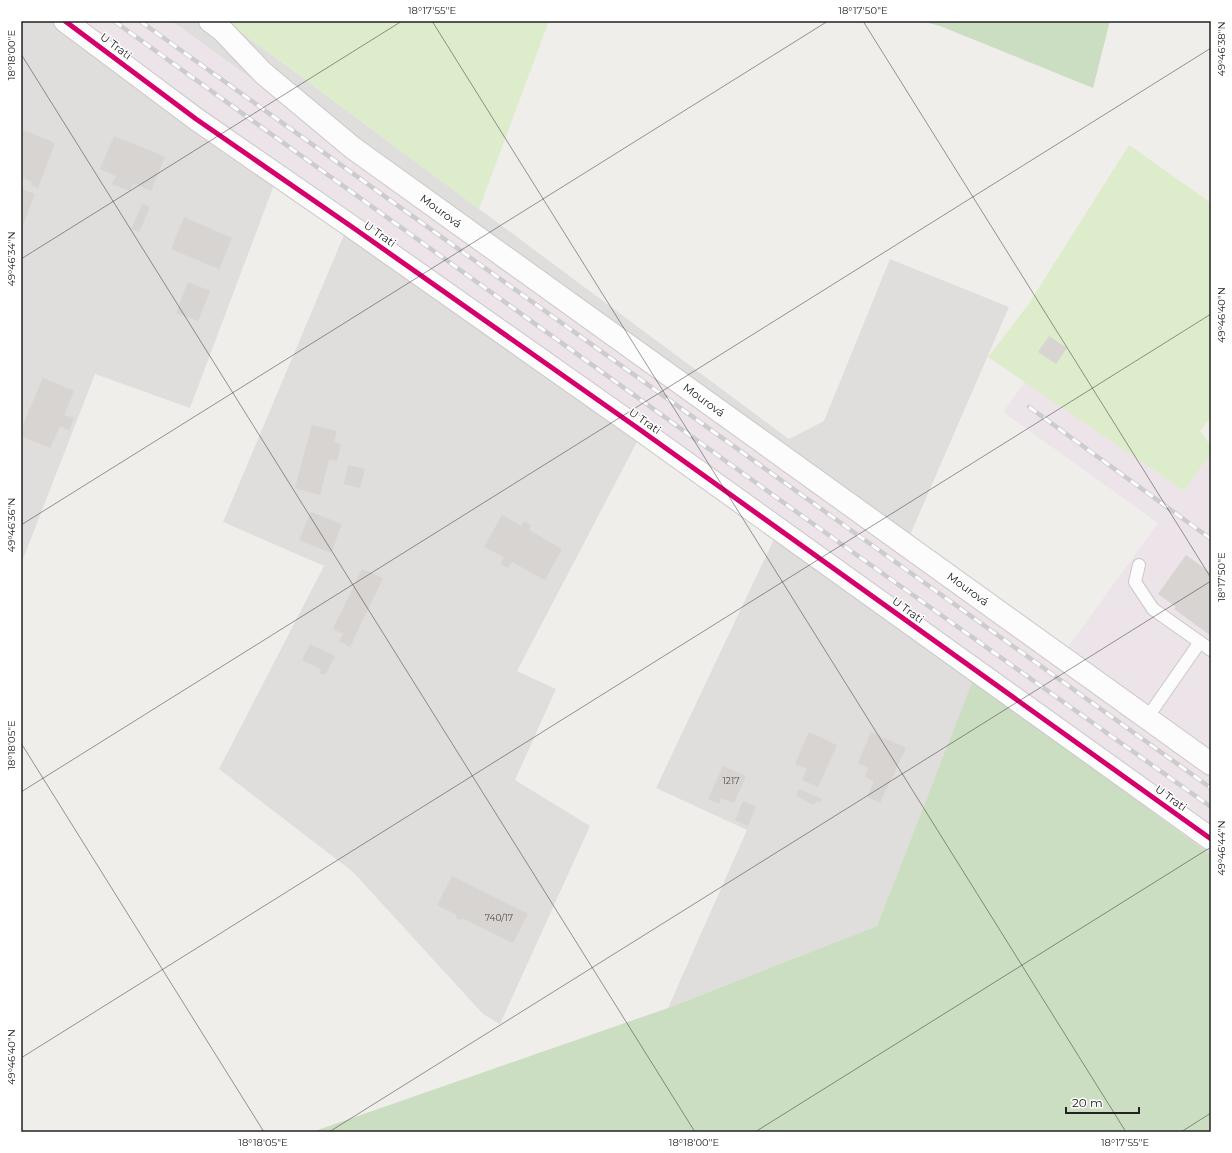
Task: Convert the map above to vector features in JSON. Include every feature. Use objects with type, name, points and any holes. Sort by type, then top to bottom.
[{"type":"street","name":"U Trati","points":[[65,21],[196,119],[374,242],[639,429],[1211,839]]},
{"type":"street","name":"Mourová","points":[[210,21],[222,30],[263,73],[353,148],[1211,764]]},
{"type":"lane","points":[[1139,565],[1135,582],[1153,609],[1211,650]]},
{"type":"lane","points":[[1147,718],[1200,642]]},
{"type":"shaded area","points":[[21,21],[82,21],[1211,832],[1211,855],[973,681],[877,926],[668,1008],[747,830],[656,788],[776,535],[639,438],[517,671],[556,689],[515,780],[590,826],[500,1024],[483,1014],[353,872],[219,769],[324,566],[223,522],[344,235],[274,185],[190,408],[95,374],[21,564]]},
{"type":"shaded area","points":[[82,21],[171,21],[1211,769],[1211,832]]},
{"type":"shaded area","points":[[171,21],[226,21],[789,439],[824,421],[890,259],[1009,307],[910,535],[1065,651],[850,509]]},
{"type":"shaded area","points":[[1025,382],[1184,491],[1211,453],[1211,758],[1065,651],[1158,523],[1003,412]]},
{"type":"green space","points":[[233,21],[549,21],[479,209],[232,25]]},
{"type":"green space","points":[[921,21],[1110,21],[1093,88],[940,26]]},
{"type":"green space","points":[[1129,145],[1211,203],[1211,417],[1200,431],[1211,446],[1211,453],[1184,491],[988,357],[1028,305]]},
{"type":"green space","points":[[973,680],[1211,855],[1211,1132],[312,1132],[668,1008],[877,926]]},
{"type":"building","points":[[21,129],[55,143],[38,188],[31,185],[32,182],[21,177]]},
{"type":"building","points":[[114,136],[165,157],[151,191],[133,183],[130,191],[112,184],[116,176],[100,169]]},
{"type":"building","points":[[21,189],[35,194],[21,230]]},
{"type":"building","points":[[142,204],[150,207],[139,232],[131,229]]},
{"type":"building","points":[[184,217],[232,238],[219,269],[171,249]]},
{"type":"building","points":[[188,282],[210,291],[198,321],[176,313]]},
{"type":"building","points":[[1049,336],[1067,348],[1056,364],[1038,352]]},
{"type":"building","points":[[43,378],[74,391],[64,415],[74,418],[69,430],[60,426],[50,448],[21,436],[21,429]]},
{"type":"building","points":[[312,425],[337,431],[334,442],[341,444],[337,461],[329,459],[320,495],[295,488]]},
{"type":"building","points":[[348,465],[365,469],[360,488],[344,484]]},
{"type":"building","points":[[311,512],[342,524],[331,553],[299,540]]},
{"type":"building","points":[[502,515],[521,526],[524,521],[531,525],[529,530],[562,549],[545,580],[512,562],[508,568],[500,564],[504,557],[484,547]]},
{"type":"building","points":[[1186,555],[1211,573],[1211,636],[1174,609],[1176,607],[1158,594]]},
{"type":"building","points":[[362,569],[383,578],[350,647],[339,641],[343,634],[333,629]]},
{"type":"building","points":[[310,644],[335,656],[325,675],[319,673],[321,669],[302,660]]},
{"type":"building","points":[[809,732],[837,745],[818,787],[802,780],[807,769],[795,764]]},
{"type":"building","points":[[871,732],[906,748],[880,803],[867,797],[874,781],[865,777],[868,768],[858,763]]},
{"type":"building","points":[[723,766],[746,776],[734,803],[721,798],[719,804],[708,799]]},
{"type":"building","points":[[799,789],[822,799],[820,803],[816,801],[814,805],[796,796]]},
{"type":"building","points":[[743,801],[756,807],[748,826],[735,820]]},
{"type":"building","points":[[452,876],[528,914],[513,943],[462,918],[461,920],[456,918],[457,915],[437,905]]},
{"type":"railway","points":[[114,21],[830,536],[1211,807]]},
{"type":"railway","points":[[140,21],[1211,788]]},
{"type":"railway","points":[[1029,407],[1211,539]]},
{"type":"cycle path","points":[[65,21],[196,119],[639,429],[1211,839]]}]
